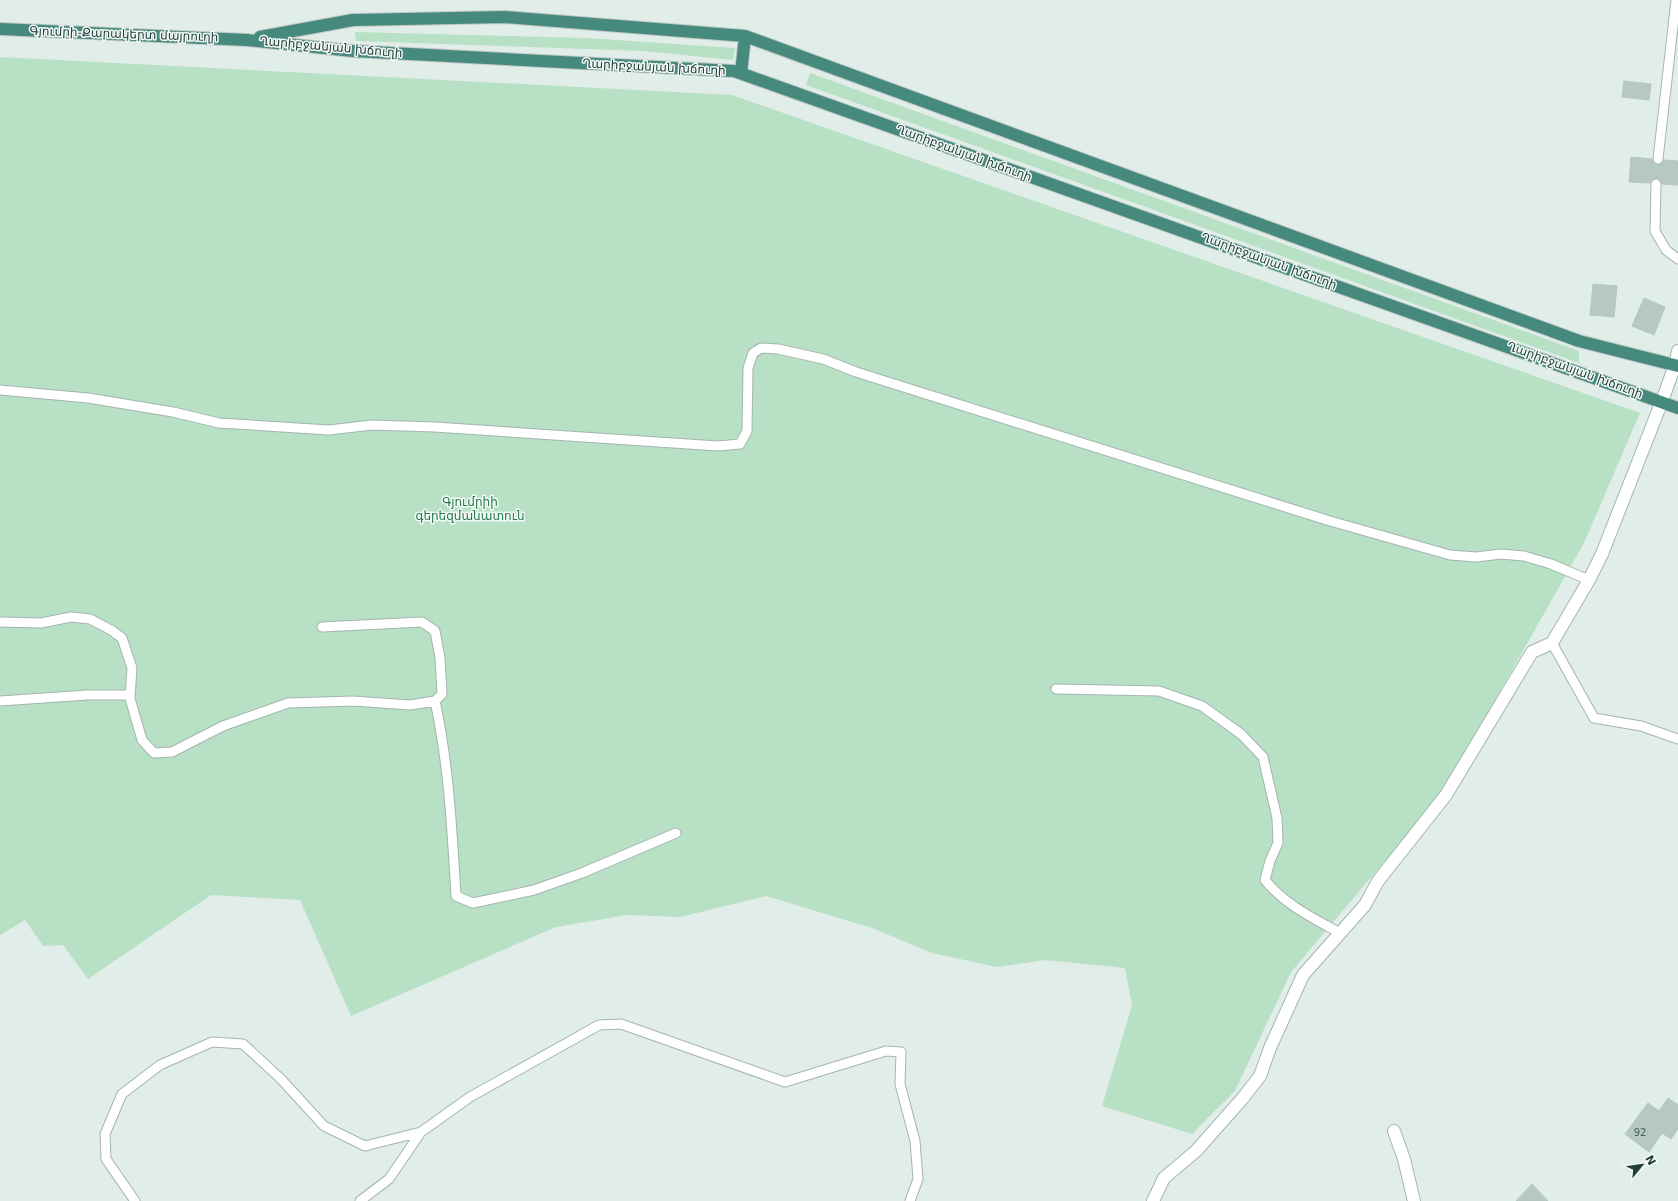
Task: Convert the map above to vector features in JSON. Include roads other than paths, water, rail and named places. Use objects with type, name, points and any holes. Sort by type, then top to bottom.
[{"type":"highway","name":"Ղարիբջանյան խճուղի","points":[[248,40],[353,20],[505,16],[745,36],[1579,341],[1677,366]]},
{"type":"highway","name":"Գյումրի-Քարակերտ մայրուղի","points":[[0,29],[248,40]]},
{"type":"highway","points":[[741,73],[745,36]]},
{"type":"highway","name":"Ղարիբջանյան խճուղի","points":[[248,40],[353,51],[734,71],[1662,401],[1678,408]]},
{"type":"street","points":[[1152,1201],[1164,1178],[1196,1150],[1242,1099],[1260,1076],[1270,1048],[1303,976],[1365,905],[1378,881],[1446,795],[1532,652],[1552,642],[1589,580],[1602,554],[1677,366],[1678,351]]},
{"type":"street","points":[[1394,1131],[1404,1159],[1414,1201]]},
{"type":"lane","points":[[1658,159],[1676,0]]},
{"type":"lane","points":[[1656,184],[1655,231],[1666,250],[1678,259]]},
{"type":"lane","points":[[0,390],[88,398],[173,412],[219,423],[329,430],[372,425],[435,427],[718,446],[740,444],[747,431],[748,368],[753,353],[760,348],[778,349],[823,359],[856,372],[1330,521],[1450,555],[1476,556],[1501,554],[1524,556],[1551,564],[1589,580]]},
{"type":"lane","points":[[0,622],[41,623],[71,617],[90,619],[111,630],[122,638],[132,668],[130,698],[142,740],[154,753],[172,752],[223,726],[288,703],[353,701],[410,705],[435,701],[442,694],[440,658],[435,631],[422,622],[322,628]]},
{"type":"lane","points":[[1552,642],[1594,718],[1641,726],[1678,739]]},
{"type":"lane","points":[[1056,689],[1159,691],[1202,706],[1241,734],[1263,757],[1277,818],[1278,843],[1270,861],[1265,880],[1276,894],[1305,914],[1340,933]]},
{"type":"lane","points":[[0,701],[87,695],[129,695],[130,698]]},
{"type":"lane","points":[[435,701],[444,741],[456,896],[472,903],[534,890],[582,873],[676,833]]},
{"type":"lane","points":[[360,1201],[389,1179],[421,1132],[470,1097],[599,1025],[621,1024],[785,1082],[886,1051],[901,1052],[900,1084],[916,1141],[918,1179],[910,1201]]},
{"type":"lane","points":[[135,1201],[106,1158],[105,1134],[122,1094],[160,1065],[212,1042],[243,1044],[281,1079],[324,1126],[365,1146],[421,1132]]},
{"type":"park label","name":"Գյումրիի գերեզմանատուն","points":[[470,509]]}]
